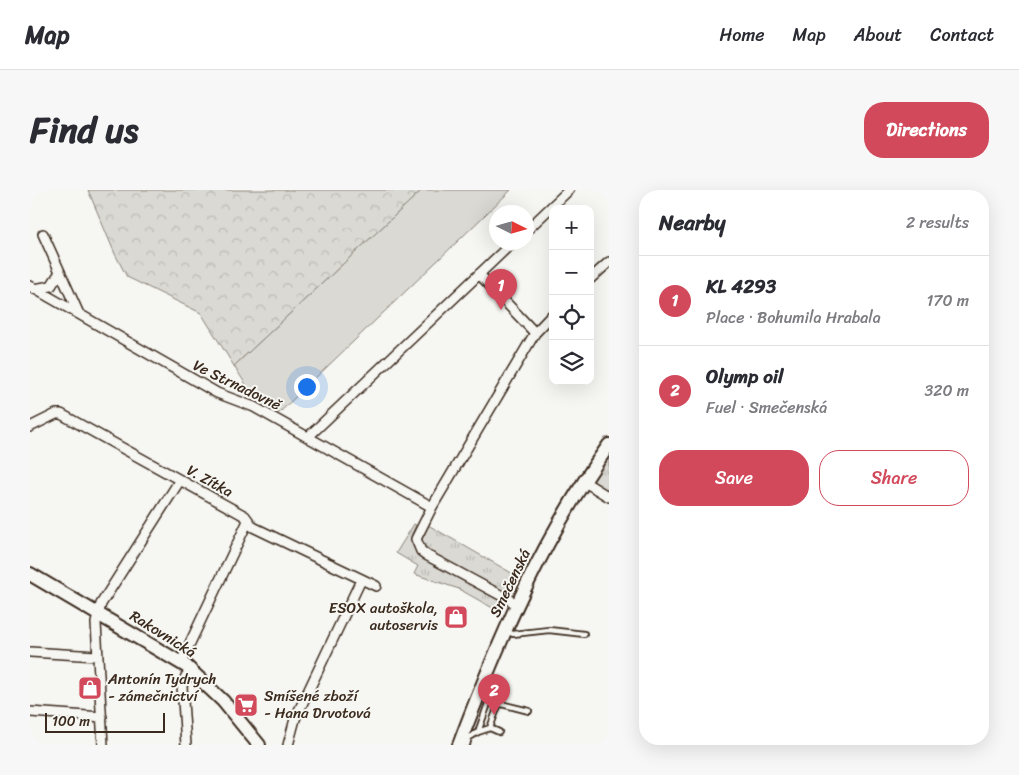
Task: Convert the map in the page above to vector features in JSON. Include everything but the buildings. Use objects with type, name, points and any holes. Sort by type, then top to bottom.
[{"type":"street","points":[[534,223],[569,190]]},
{"type":"street","points":[[43,234],[79,314]]},
{"type":"street","points":[[308,437],[504,250]]},
{"type":"street","points":[[594,276],[609,262]]},
{"type":"street","points":[[32,288],[51,286],[60,272]]},
{"type":"street","points":[[479,274],[535,334]]},
{"type":"street","name":"Ve Strnadovně","points":[[32,288],[217,393],[254,407],[432,507]]},
{"type":"street","points":[[517,604],[421,551],[416,539],[432,507],[535,334],[549,318]]},
{"type":"street","name":"V. Zítka","points":[[30,427],[56,414],[61,414],[245,516],[252,527],[376,586]]},
{"type":"street","name":"Smečenská","points":[[465,741],[482,686],[517,604],[558,523],[583,481],[609,445]]},
{"type":"street","points":[[103,745],[98,656],[98,614],[101,604],[180,480]]},
{"type":"street","points":[[583,481],[609,497]]},
{"type":"street","points":[[180,662],[248,521]]},
{"type":"street","name":"Rakovnická","points":[[30,574],[180,662],[223,700],[259,745]]},
{"type":"street","points":[[288,745],[295,719],[361,580]]},
{"type":"street","points":[[30,652],[98,656]]},
{"type":"street","points":[[186,745],[182,686],[186,676],[193,672]]},
{"type":"street","points":[[30,712],[102,717]]},
{"type":"lane","points":[[504,631],[513,634],[549,630],[584,634]]},
{"type":"lane","points":[[478,732],[489,701],[482,686]]},
{"type":"lane","points":[[489,701],[528,711]]},
{"type":"lane","points":[[490,728],[499,703]]},
{"type":"lane","points":[[465,741],[478,732],[490,728],[499,732]]},
{"type":"green space","points":[[88,190],[422,190],[234,366],[201,313],[127,277],[115,254]]},
{"type":"green space","points":[[422,190],[511,190],[495,205],[489,205],[489,211],[279,413],[254,397],[234,366]]},
{"type":"green space","points":[[609,457],[609,493],[594,484],[591,477]]},
{"type":"green space","points":[[414,524],[416,525],[412,540],[414,548],[419,555],[501,600],[503,602],[498,611],[459,589],[414,574],[418,566],[396,553]]},
{"type":"green space","points":[[428,525],[515,575],[517,580],[508,594],[425,549],[420,537]]},
{"type":"place","name":"KL 4293","points":[[501,310]]},
{"type":"place","name":"ESOX autoškola, autoservis","points":[[456,617]]},
{"type":"place","name":"Antonín Tydrych - zámečnictví","points":[[90,688]]},
{"type":"place","name":"Smíšené zboží - Hana Drvotová","points":[[246,705]]},
{"type":"place","name":"Olymp oil","points":[[494,715]]}]
